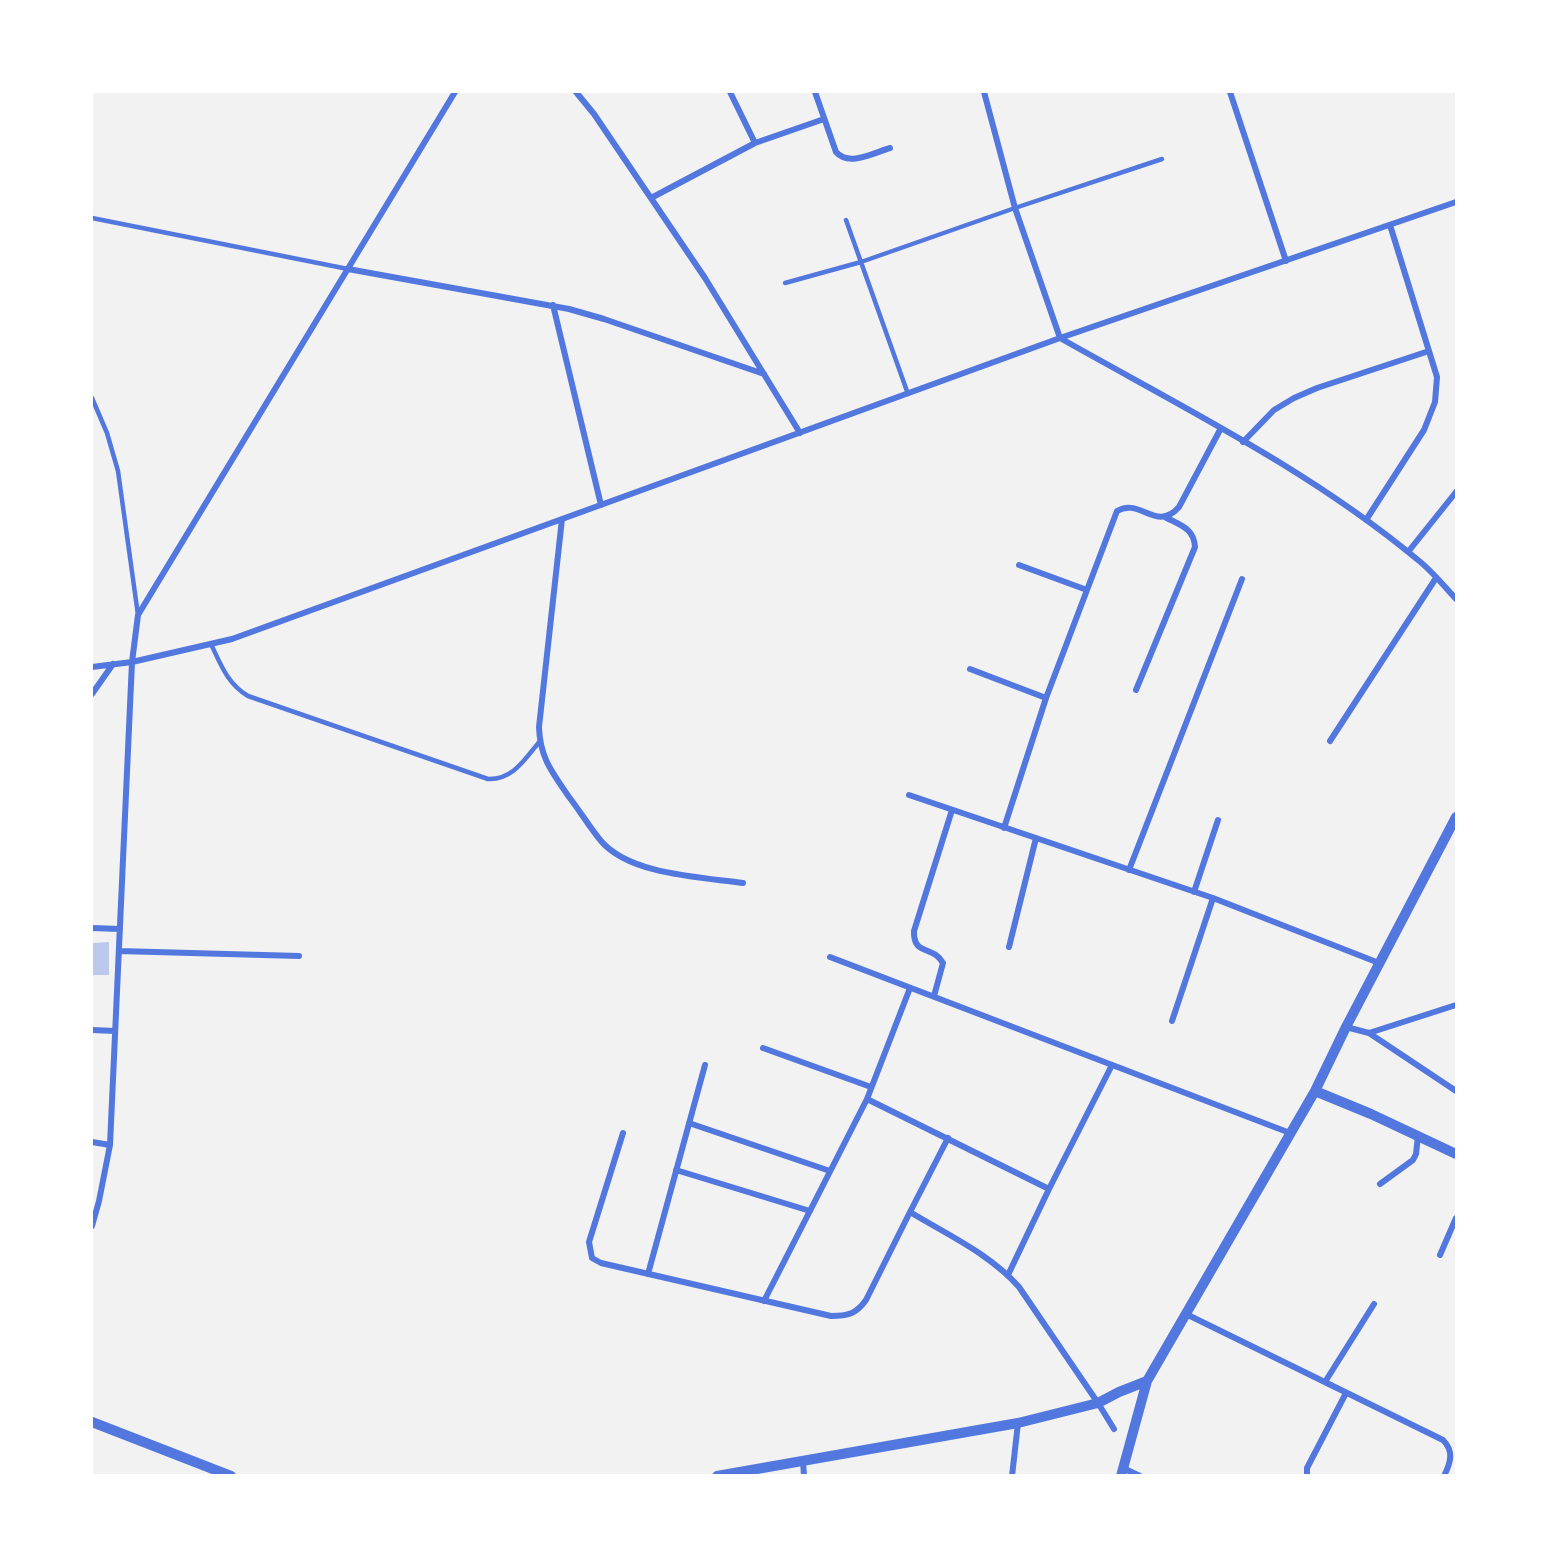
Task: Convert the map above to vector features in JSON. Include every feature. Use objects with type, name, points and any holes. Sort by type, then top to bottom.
[{"type":"street","points":[[92,1226],[110,1145],[132,662],[138,615],[455,92]]},
{"type":"street","points":[[576,92],[594,114],[705,278],[800,433]]},
{"type":"street","points":[[730,92],[755,143]]},
{"type":"street","points":[[815,92],[836,152],[841,158],[850,160],[890,148]]},
{"type":"street","points":[[984,92],[1015,208],[1060,338],[1221,428],[1337,498],[1408,552],[1456,599]]},
{"type":"street","points":[[1230,92],[1286,261]]},
{"type":"street","points":[[651,198],[755,143],[824,120]]},
{"type":"street","points":[[92,667],[132,662],[243,635],[1060,338],[1456,202]]},
{"type":"street","points":[[1366,520],[1424,430],[1435,402],[1437,377],[1390,225]]},
{"type":"street","points":[[348,269],[553,305],[604,319],[764,374]]},
{"type":"street","points":[[553,305],[601,505]]},
{"type":"street","points":[[1243,442],[1274,410],[1294,398],[1317,388],[1429,351]]},
{"type":"street","points":[[1165,517],[1179,507],[1221,428]]},
{"type":"street","points":[[1408,552],[1456,492]]},
{"type":"street","points":[[1005,828],[1046,698],[1117,511],[1124,506],[1154,516],[1165,517],[1189,530],[1195,538],[1195,547],[1136,690]]},
{"type":"street","points":[[562,519],[539,727],[543,755],[551,771],[602,843],[623,858],[642,867],[743,883]]},
{"type":"street","points":[[1019,565],[1087,590]]},
{"type":"street","points":[[1330,741],[1436,578]]},
{"type":"street","points":[[1128,870],[1242,579]]},
{"type":"street","points":[[92,694],[113,664]]},
{"type":"street","points":[[970,669],[1046,698]]},
{"type":"street","points":[[909,795],[1213,898],[1379,963]]},
{"type":"street","points":[[934,996],[943,963],[932,952],[918,947],[914,941],[914,931],[952,810]]},
{"type":"street","points":[[1140,1476],[1123,1472],[1147,1381],[1315,1091],[1456,816]]},
{"type":"street","points":[[1194,892],[1218,820]]},
{"type":"street","points":[[1009,947],[1036,838]]},
{"type":"street","points":[[1172,1021],[1213,898]]},
{"type":"street","points":[[92,928],[120,928]]},
{"type":"street","points":[[119,951],[299,956]]},
{"type":"street","points":[[830,957],[1112,1065],[1292,1130]]},
{"type":"street","points":[[764,1301],[867,1099],[910,987]]},
{"type":"street","points":[[1369,1033],[1456,1005]]},
{"type":"street","points":[[1346,1027],[1369,1033],[1456,1091]]},
{"type":"street","points":[[92,1030],[116,1031]]},
{"type":"street","points":[[763,1048],[871,1087]]},
{"type":"street","points":[[648,1274],[705,1065]]},
{"type":"street","points":[[1008,1275],[1112,1065]]},
{"type":"street","points":[[1315,1091],[1456,1154]]},
{"type":"street","points":[[867,1099],[1049,1189]]},
{"type":"street","points":[[689,1124],[830,1171]]},
{"type":"street","points":[[622,1133],[590,1242],[592,1258],[601,1263],[831,1316],[848,1316],[859,1310],[948,1138]]},
{"type":"street","points":[[1380,1184],[1413,1160],[1418,1136]]},
{"type":"street","points":[[92,1142],[110,1145]]},
{"type":"street","points":[[676,1170],[810,1211]]},
{"type":"street","points":[[910,1212],[992,1262],[1008,1275],[1019,1287],[1114,1429]]},
{"type":"street","points":[[1440,1255],[1456,1218]]},
{"type":"street","points":[[1324,1382],[1374,1304]]},
{"type":"street","points":[[1186,1314],[1443,1440],[1449,1447],[1451,1455],[1444,1476]]},
{"type":"street","points":[[717,1476],[1018,1423],[1098,1403],[1147,1381]]},
{"type":"street","points":[[1307,1476],[1307,1468],[1346,1393]]},
{"type":"street","points":[[92,1422],[231,1476]]},
{"type":"street","points":[[1012,1476],[1018,1423]]},
{"type":"street","points":[[803,1461],[804,1476]]},
{"type":"lane","points":[[785,283],[861,262],[1162,159]]},
{"type":"lane","points":[[92,218],[348,269]]},
{"type":"lane","points":[[846,220],[908,394]]},
{"type":"lane","points":[[92,398],[107,433],[118,471],[138,615]]},
{"type":"lane","points":[[211,644],[225,675],[236,688],[248,696],[488,779],[507,776],[540,741]]},
{"type":"building","points":[[109,942],[109,975],[92,975],[92,943]]}]
